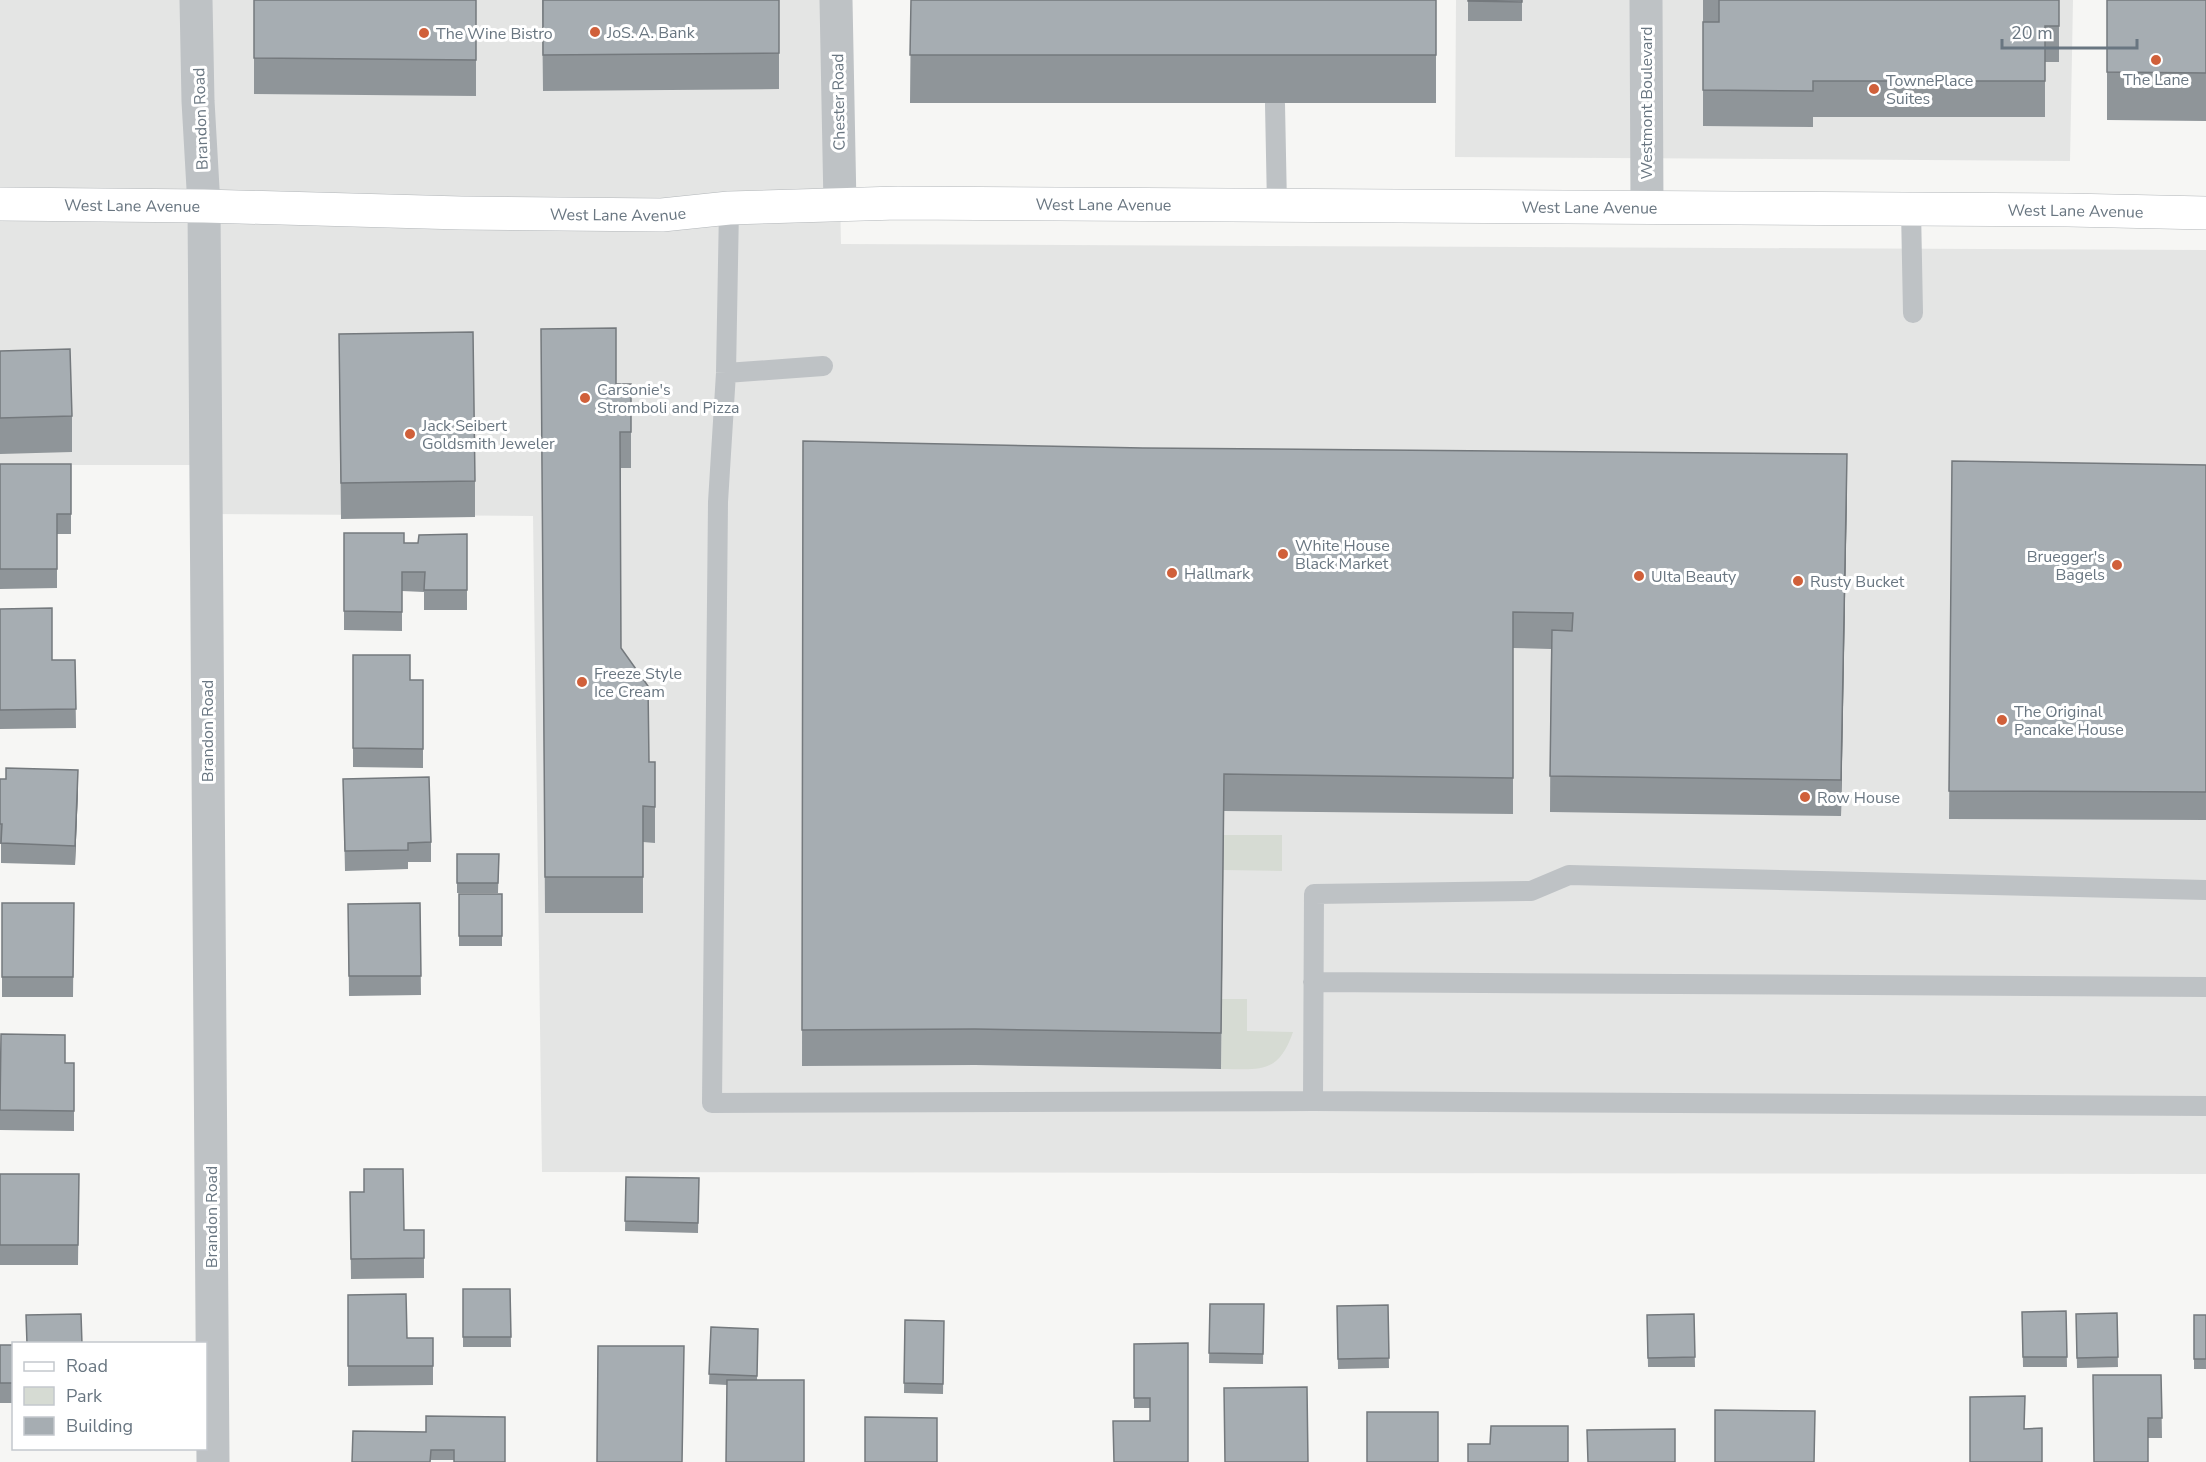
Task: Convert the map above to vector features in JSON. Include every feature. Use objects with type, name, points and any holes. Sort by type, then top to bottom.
[{"type":"main road","name":"West Lane Avenue","points":[[0,204],[662,215],[729,207],[910,203],[2206,213]]},
{"type":"street","name":"Brandon Road","points":[[196,0],[198,101],[204,206],[213,1462]]},
{"type":"street","name":"Chester Road","points":[[836,0],[840,205]]},
{"type":"street","name":"Westmont Boulevard","points":[[1646,0],[1647,207]]},
{"type":"lane","points":[[1275,104],[1276,206]]},
{"type":"lane","points":[[729,207],[726,373],[718,502],[712,1103],[1313,1101],[2206,1106]]},
{"type":"lane","points":[[1911,209],[1912,313]]},
{"type":"lane","points":[[726,373],[823,366]]},
{"type":"lane","points":[[1313,1101],[1314,894],[1531,891],[1569,875],[2206,890]]},
{"type":"lane","points":[[1313,982],[2206,987]]},
{"type":"shaded area","points":[[0,0],[836,0],[841,244],[2206,250],[2206,1174],[542,1172],[533,516],[206,514],[205,465],[0,465]]},
{"type":"shaded area","points":[[1456,0],[2073,0],[2070,161],[1455,157]]},
{"type":"green space","points":[[1224,835],[1282,835],[1282,871],[1223,870]]},
{"type":"green space","points":[[1222,999],[1247,999],[1247,1031],[1293,1032],[1281,1056],[1274,1063],[1257,1069],[1221,1069]]},
{"type":"building","points":[[254,0],[476,0],[476,60],[254,58]]},
{"type":"building","points":[[543,0],[779,0],[779,53],[543,55]]},
{"type":"building","points":[[911,0],[1436,0],[1436,55],[910,55]]},
{"type":"building","points":[[1522,0],[1522,2],[1468,1]]},
{"type":"building","name":"TownePlace Suites","points":[[1719,0],[2059,0],[2059,26],[2045,26],[2045,81],[1813,81],[1813,91],[1703,90],[1703,22],[1719,22]]},
{"type":"building","name":"The Lane","points":[[2107,0],[2206,0],[2206,73],[2107,72]]},
{"type":"building","points":[[616,328],[616,384],[631,384],[631,432],[620,432],[621,648],[648,686],[649,762],[655,762],[655,807],[643,806],[643,877],[545,877],[541,329]]},
{"type":"building","points":[[473,332],[475,481],[341,483],[339,334]]},
{"type":"building","points":[[70,349],[72,416],[0,418],[0,351]]},
{"type":"building","points":[[803,441],[1143,448],[1847,454],[1841,780],[1550,776],[1552,630],[1572,631],[1573,613],[1513,612],[1513,778],[1224,774],[1221,1033],[975,1029],[802,1030]]},
{"type":"building","points":[[1952,461],[2206,465],[2206,792],[1949,791]]},
{"type":"building","points":[[0,464],[71,464],[71,514],[57,514],[57,569],[0,569]]},
{"type":"building","points":[[344,533],[404,533],[404,543],[418,543],[419,535],[467,534],[467,590],[424,590],[425,572],[402,572],[402,612],[344,611]]},
{"type":"building","points":[[52,608],[52,660],[75,660],[76,709],[0,710],[0,609]]},
{"type":"building","points":[[353,655],[410,655],[410,680],[423,680],[423,749],[353,748]]},
{"type":"building","points":[[6,768],[78,770],[75,846],[1,843],[0,779],[6,779]]},
{"type":"building","points":[[429,777],[431,842],[408,843],[408,850],[345,851],[343,779]]},
{"type":"building","points":[[457,854],[499,854],[498,883],[457,883]]},
{"type":"building","points":[[459,894],[502,894],[502,936],[459,936]]},
{"type":"building","points":[[2,903],[74,903],[73,977],[2,977]]},
{"type":"building","points":[[420,903],[421,976],[349,976],[348,904]]},
{"type":"building","points":[[1,1034],[65,1035],[65,1063],[74,1063],[74,1111],[0,1110]]},
{"type":"building","points":[[364,1169],[403,1169],[404,1230],[424,1230],[424,1258],[351,1259],[350,1192],[364,1192]]},
{"type":"building","points":[[0,1174],[79,1174],[78,1245],[0,1245]]},
{"type":"building","points":[[626,1177],[699,1178],[698,1223],[625,1221]]},
{"type":"building","points":[[463,1289],[510,1289],[511,1337],[463,1337]]},
{"type":"building","points":[[406,1294],[407,1338],[433,1338],[433,1366],[348,1366],[348,1295]]},
{"type":"building","points":[[1210,1304],[1264,1304],[1263,1354],[1209,1353]]},
{"type":"building","points":[[1388,1305],[1389,1358],[1338,1359],[1337,1306]]},
{"type":"building","points":[[2066,1311],[2067,1357],[2023,1357],[2022,1312]]},
{"type":"building","points":[[2117,1313],[2118,1357],[2077,1358],[2076,1314]]},
{"type":"building","points":[[81,1314],[82,1342],[27,1342],[26,1315]]},
{"type":"building","points":[[1694,1314],[1695,1357],[1648,1358],[1647,1315]]},
{"type":"building","points":[[2194,1315],[2206,1315],[2206,1359],[2194,1359]]},
{"type":"building","points":[[905,1320],[944,1321],[943,1384],[904,1383]]},
{"type":"building","points":[[711,1327],[758,1329],[757,1376],[709,1374]]},
{"type":"building","points":[[1188,1343],[1188,1462],[1114,1462],[1113,1421],[1150,1421],[1150,1398],[1134,1398],[1134,1344]]},
{"type":"building","points":[[0,1345],[12,1345],[12,1383],[0,1383]]},
{"type":"building","points":[[598,1346],[684,1346],[682,1462],[597,1462]]},
{"type":"building","points":[[2093,1375],[2161,1375],[2162,1418],[2148,1418],[2148,1462],[2094,1462]]},
{"type":"building","points":[[727,1380],[804,1380],[804,1462],[726,1462]]},
{"type":"building","points":[[1307,1387],[1308,1462],[1225,1462],[1224,1388]]},
{"type":"building","points":[[2025,1396],[2024,1429],[2042,1428],[2042,1462],[1970,1462],[1970,1397]]},
{"type":"building","points":[[1715,1410],[1815,1411],[1814,1462],[1715,1462]]},
{"type":"building","points":[[1367,1412],[1438,1412],[1438,1462],[1367,1462]]},
{"type":"building","points":[[426,1416],[505,1417],[505,1462],[454,1462],[454,1450],[431,1450],[430,1462],[352,1462],[353,1431],[426,1432]]},
{"type":"building","points":[[865,1417],[937,1418],[937,1462],[865,1462]]},
{"type":"building","points":[[1491,1426],[1568,1426],[1568,1462],[1468,1462],[1468,1444],[1490,1444]]},
{"type":"building","points":[[1675,1429],[1675,1462],[1588,1462],[1587,1430]]},
{"type":"place","name":"JoS. A. Bank","points":[[595,32]]},
{"type":"place","name":"The Wine Bistro","points":[[424,33]]},
{"type":"place","name":"The Lane","points":[[2156,60]]},
{"type":"place","name":"TownePlace Suites","points":[[1874,89]]},
{"type":"place","name":"Carsonie's Stromboli and Pizza","points":[[585,398]]},
{"type":"place","name":"Jack Seibert Goldsmith Jeweler","points":[[410,434]]},
{"type":"place","name":"White House Black Market","points":[[1283,554]]},
{"type":"place","name":"Bruegger's Bagels","points":[[2117,565]]},
{"type":"place","name":"Hallmark","points":[[1172,573]]},
{"type":"place","name":"Ulta Beauty","points":[[1639,576]]},
{"type":"place","name":"Rusty Bucket","points":[[1798,581]]},
{"type":"place","name":"Freeze Style Ice Cream","points":[[582,682]]},
{"type":"place","name":"The Original Pancake House","points":[[2002,720]]},
{"type":"place","name":"Row House","points":[[1805,797]]}]
